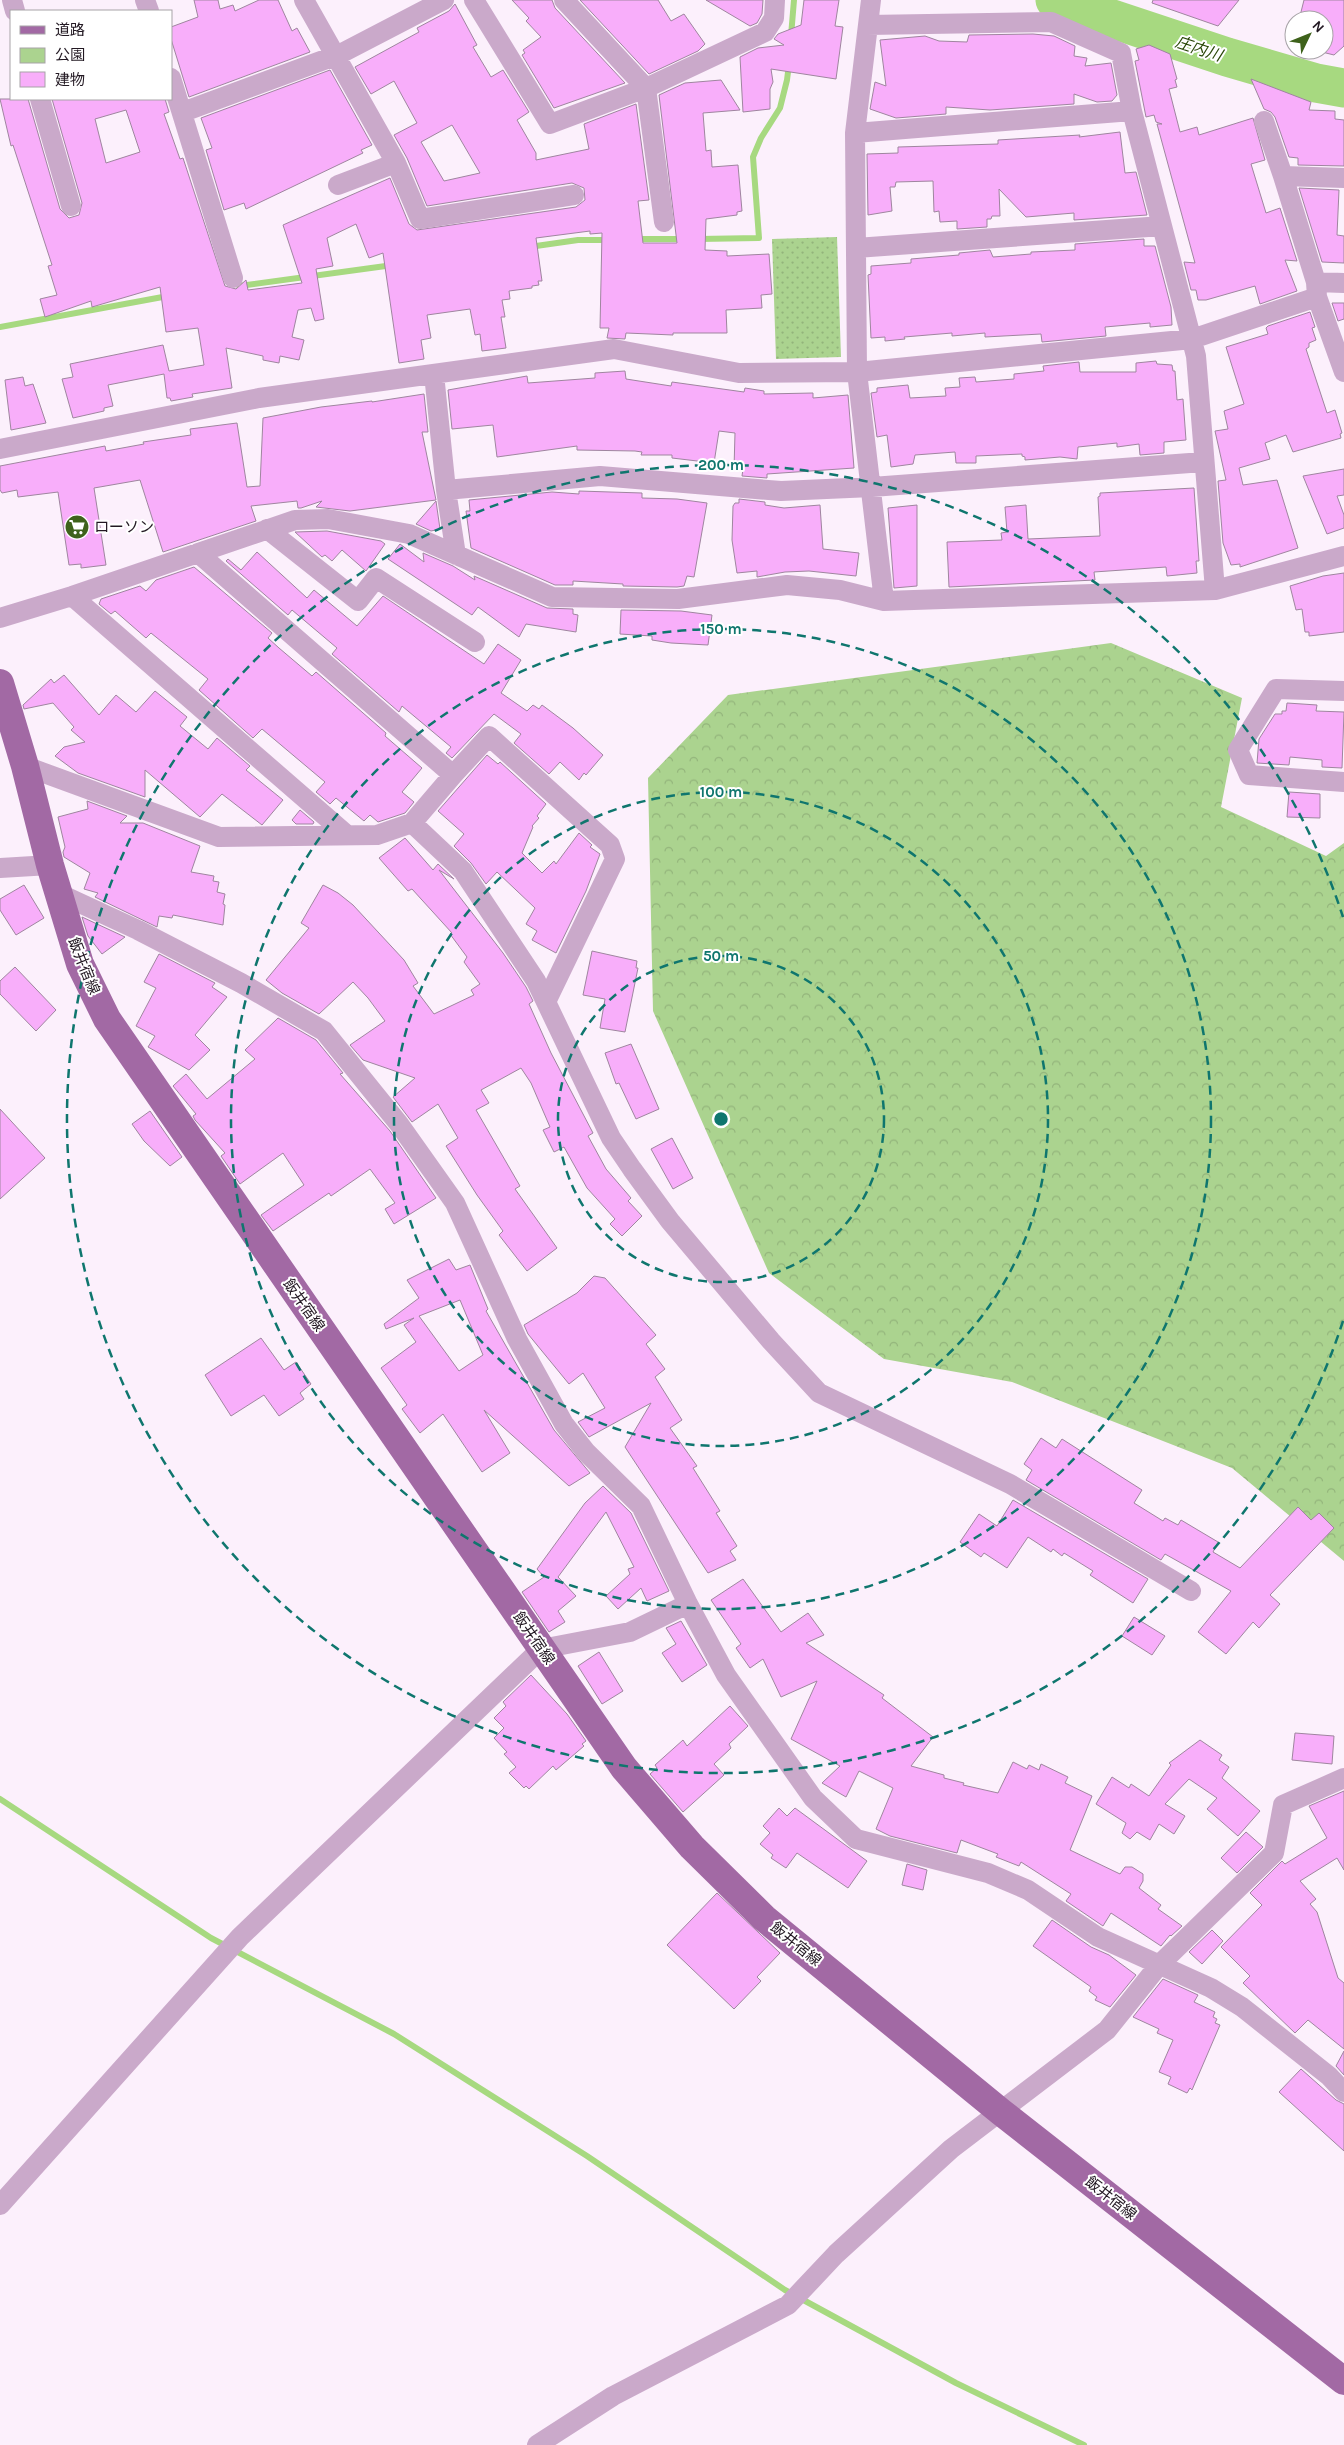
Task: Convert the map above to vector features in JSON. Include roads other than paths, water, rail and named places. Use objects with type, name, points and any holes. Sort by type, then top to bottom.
[{"type":"main road","name":"飯井宿線","points":[[0,683],[26,766],[50,865],[80,964],[107,1019],[624,1768],[692,1846],[764,1918],[1001,2112],[1344,2381]]},
{"type":"street","points":[[304,0],[396,163],[420,219],[574,195]]},
{"type":"street","points":[[183,112],[334,56],[444,0]]},
{"type":"street","points":[[474,0],[550,124],[646,88],[765,32],[774,18],[775,0]]},
{"type":"street","points":[[564,0],[646,88],[664,222]]},
{"type":"street","points":[[871,0],[855,133],[857,372],[884,601]]},
{"type":"street","points":[[868,25],[1052,22],[1121,52],[1132,111],[1196,356],[1203,462],[1215,590]]},
{"type":"street","points":[[172,81],[233,278]]},
{"type":"street","points":[[40,100],[71,206]]},
{"type":"street","points":[[855,133],[1132,111]]},
{"type":"street","points":[[1264,121],[1283,176],[1316,290],[1344,372]]},
{"type":"street","points":[[338,185],[396,163]]},
{"type":"street","points":[[1283,176],[1344,178]]},
{"type":"street","points":[[856,248],[1162,226]]},
{"type":"street","points":[[0,449],[259,398],[614,349],[739,373],[857,372],[1192,339],[1316,290],[1344,283]]},
{"type":"street","points":[[434,374],[446,490],[456,555]]},
{"type":"street","points":[[446,490],[600,476],[781,491],[872,487],[1203,462]]},
{"type":"street","points":[[0,618],[72,596],[295,520],[328,519],[409,534],[552,597],[678,599],[786,586],[840,590],[884,601],[1215,590],[1344,556]]},
{"type":"street","points":[[267,529],[358,601],[376,578],[475,642]]},
{"type":"street","points":[[198,553],[453,775]]},
{"type":"street","points":[[72,596],[347,835]]},
{"type":"street","points":[[1344,691],[1276,689],[1238,750],[1249,775],[1344,782]]},
{"type":"street","points":[[26,766],[219,837],[377,835],[412,823],[488,736],[610,845],[615,859],[546,1002]]},
{"type":"street","points":[[412,823],[463,871],[536,981],[611,1138],[632,1169],[683,1236],[771,1341],[819,1392],[1010,1484],[1191,1591]]},
{"type":"street","points":[[0,868],[50,865]]},
{"type":"street","points":[[58,893],[138,930],[224,974],[324,1031],[399,1124],[455,1203],[517,1339],[564,1424],[586,1452],[641,1506],[688,1604],[726,1675],[813,1798],[856,1839],[988,1873],[1028,1890],[1098,1937],[1211,1988],[1242,2007],[1329,2076],[1344,2092]]},
{"type":"street","points":[[0,2205],[240,1937],[540,1648],[630,1632],[688,1604]]},
{"type":"street","points":[[537,2445],[613,2396],[788,2305],[836,2254],[951,2149],[1107,2030],[1159,1965],[1274,1853],[1283,1805],[1344,1778]]},
{"type":"waterway","points":[[791,36],[794,0]]},
{"type":"waterway","name":"庄内川","points":[[1055,0],[1227,57],[1316,83],[1344,88]]},
{"type":"waterway","points":[[699,239],[759,238],[753,157],[761,138],[780,108],[789,64]]},
{"type":"waterway","points":[[634,239],[684,239]]},
{"type":"waterway","points":[[529,247],[578,240],[609,240]]},
{"type":"waterway","points":[[239,286],[393,265]]},
{"type":"waterway","points":[[0,327],[168,296]]},
{"type":"waterway","points":[[0,1799],[211,1938],[394,2034],[587,2156],[785,2290],[956,2383],[1084,2445]]},
{"type":"place","name":"ローソン","points":[[77,527]]}]
